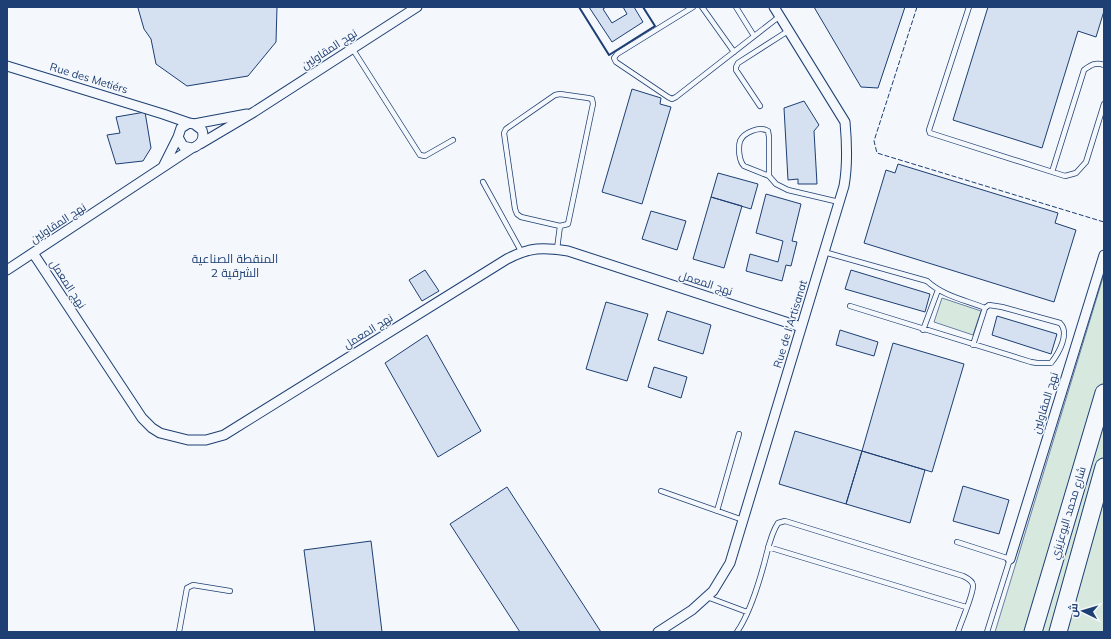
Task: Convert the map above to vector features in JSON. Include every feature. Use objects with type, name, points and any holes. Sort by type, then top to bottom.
[{"type":"highway","name":"شارع محمد البوعزيزي","points":[[1033,632],[1104,393]]},
{"type":"highway","name":"شارع محمد البوعزيزي","points":[[1058,632],[1104,467]]},
{"type":"street","name":"نهج المقاولين","points":[[200,144],[254,112],[417,7]]},
{"type":"street","name":"Rue de l'Artisanat","points":[[658,632],[692,610],[713,592],[730,563],[844,186],[847,166],[845,122],[774,7]]},
{"type":"street","name":"Rue des Metiérs","points":[[7,66],[192,124]]},
{"type":"street","name":"نهج المقاولين","points":[[192,124],[254,112]]},
{"type":"street","points":[[163,114],[178,135],[183,146],[192,148],[200,144],[203,134],[198,126],[192,124],[181,128],[178,135]]},
{"type":"street","name":"نهج المقاولين","points":[[162,168],[178,135]]},
{"type":"street","name":"نهج المقاولين","points":[[7,270],[192,148]]},
{"type":"street","name":"نهج المعمل","points":[[33,253],[142,418],[152,428],[160,433],[188,440],[206,440],[224,435],[506,259],[521,252],[537,248],[550,248],[568,251],[802,327]]},
{"type":"street","name":"نهج المقاولين","points":[[1010,559],[1104,255]]},
{"type":"lane","points":[[693,7],[617,54],[614,58],[616,62],[672,99],[780,16]]},
{"type":"lane","points":[[702,7],[734,52]]},
{"type":"lane","points":[[736,7],[754,36]]},
{"type":"lane","points":[[970,7],[929,132],[1065,176],[1076,173],[1086,162],[1104,104]]},
{"type":"lane","points":[[760,106],[736,70],[736,67],[738,63],[788,31]]},
{"type":"lane","points":[[352,48],[420,154],[425,156],[453,140]]},
{"type":"lane","points":[[1052,172],[1084,70],[1090,65],[1098,63],[1104,65]]},
{"type":"lane","points":[[560,94],[592,99],[593,104],[568,224],[560,226],[521,217],[517,214],[504,133],[506,129],[551,97],[560,94]]},
{"type":"lane","points":[[769,176],[770,137],[768,131],[764,129],[756,130],[745,135],[740,140],[739,149],[741,163],[749,169],[769,176],[776,184],[788,190],[839,202]]},
{"type":"lane","points":[[483,182],[521,252]]},
{"type":"lane","points":[[557,249],[560,226]]},
{"type":"lane","points":[[824,252],[927,280],[945,294],[985,308]]},
{"type":"lane","points":[[924,330],[938,290]]},
{"type":"lane","points":[[850,306],[973,345],[1031,362],[1046,364],[1052,363],[1056,357],[1065,331],[1064,326],[1060,323],[991,305],[985,308],[973,345]]},
{"type":"lane","points":[[717,511],[739,434]]},
{"type":"lane","points":[[661,491],[743,520]]},
{"type":"lane","points":[[737,632],[747,612],[761,576],[773,530],[778,523],[785,521],[964,576],[973,584],[958,632]]},
{"type":"lane","points":[[957,542],[1010,559],[987,632]]},
{"type":"lane","points":[[768,547],[966,607]]},
{"type":"lane","points":[[179,632],[187,588],[193,585],[230,591]]},
{"type":"lane","points":[[707,597],[747,612]]},
{"type":"shaded area","points":[[1104,274],[1104,632],[995,632]]},
{"type":"shaded area","points":[[942,298],[981,311],[973,335],[934,322]]},
{"type":"building","points":[[139,7],[277,7],[276,42],[248,76],[187,86],[156,64],[151,39],[144,29]]},
{"type":"building","points":[[589,7],[606,7],[603,9],[612,23],[627,14],[623,7],[634,7],[643,22],[612,42]]},
{"type":"building","points":[[814,7],[905,7],[878,88],[861,87]]},
{"type":"building","points":[[988,7],[1104,7],[1096,37],[1078,31],[1042,148],[953,120]]},
{"type":"building","points":[[632,89],[661,98],[660,104],[671,107],[642,204],[602,192]]},
{"type":"building","points":[[804,101],[819,125],[814,131],[817,184],[798,184],[798,179],[788,180],[784,108]]},
{"type":"building","points":[[145,112],[151,148],[143,161],[116,164],[107,135],[120,133],[116,117]]},
{"type":"building","points":[[898,164],[1058,213],[1055,223],[1076,230],[1054,302],[864,243],[886,170],[895,173]]},
{"type":"building","points":[[718,173],[758,184],[751,209],[711,197]]},
{"type":"building","points":[[766,194],[801,204],[792,241],[797,242],[791,266],[786,265],[782,281],[746,271],[750,254],[778,262],[783,241],[756,233]]},
{"type":"building","points":[[711,197],[742,206],[724,268],[693,259]]},
{"type":"building","points":[[651,211],[686,221],[677,250],[642,239]]},
{"type":"building","points":[[425,270],[439,291],[422,301],[409,280]]},
{"type":"building","points":[[851,270],[930,294],[925,312],[845,289]]},
{"type":"building","points":[[606,302],[648,314],[627,381],[586,369]]},
{"type":"building","points":[[667,311],[711,325],[703,354],[658,340]]},
{"type":"building","points":[[997,316],[1057,334],[1051,354],[992,335]]},
{"type":"building","points":[[840,330],[878,342],[874,356],[836,345]]},
{"type":"building","points":[[427,335],[481,431],[438,457],[385,363]]},
{"type":"building","points":[[893,343],[964,364],[932,472],[862,451]]},
{"type":"building","points":[[654,367],[687,377],[681,398],[648,387]]},
{"type":"building","points":[[795,431],[862,451],[846,504],[779,484]]},
{"type":"building","points":[[862,451],[925,470],[910,523],[846,504]]},
{"type":"building","points":[[963,486],[1009,500],[999,534],[953,521]]},
{"type":"building","points":[[507,487],[601,632],[520,632],[450,524]]},
{"type":"building","points":[[371,541],[382,632],[315,632],[304,550]]},
{"type":"fence","points":[[917,7],[874,141],[877,153],[1104,222]]},
{"type":"wall","points":[[579,7],[609,55],[655,26],[643,7]]},
{"type":"district","name":"المنقطة الصناعية الشرقية 2","points":[[235,266]]}]
